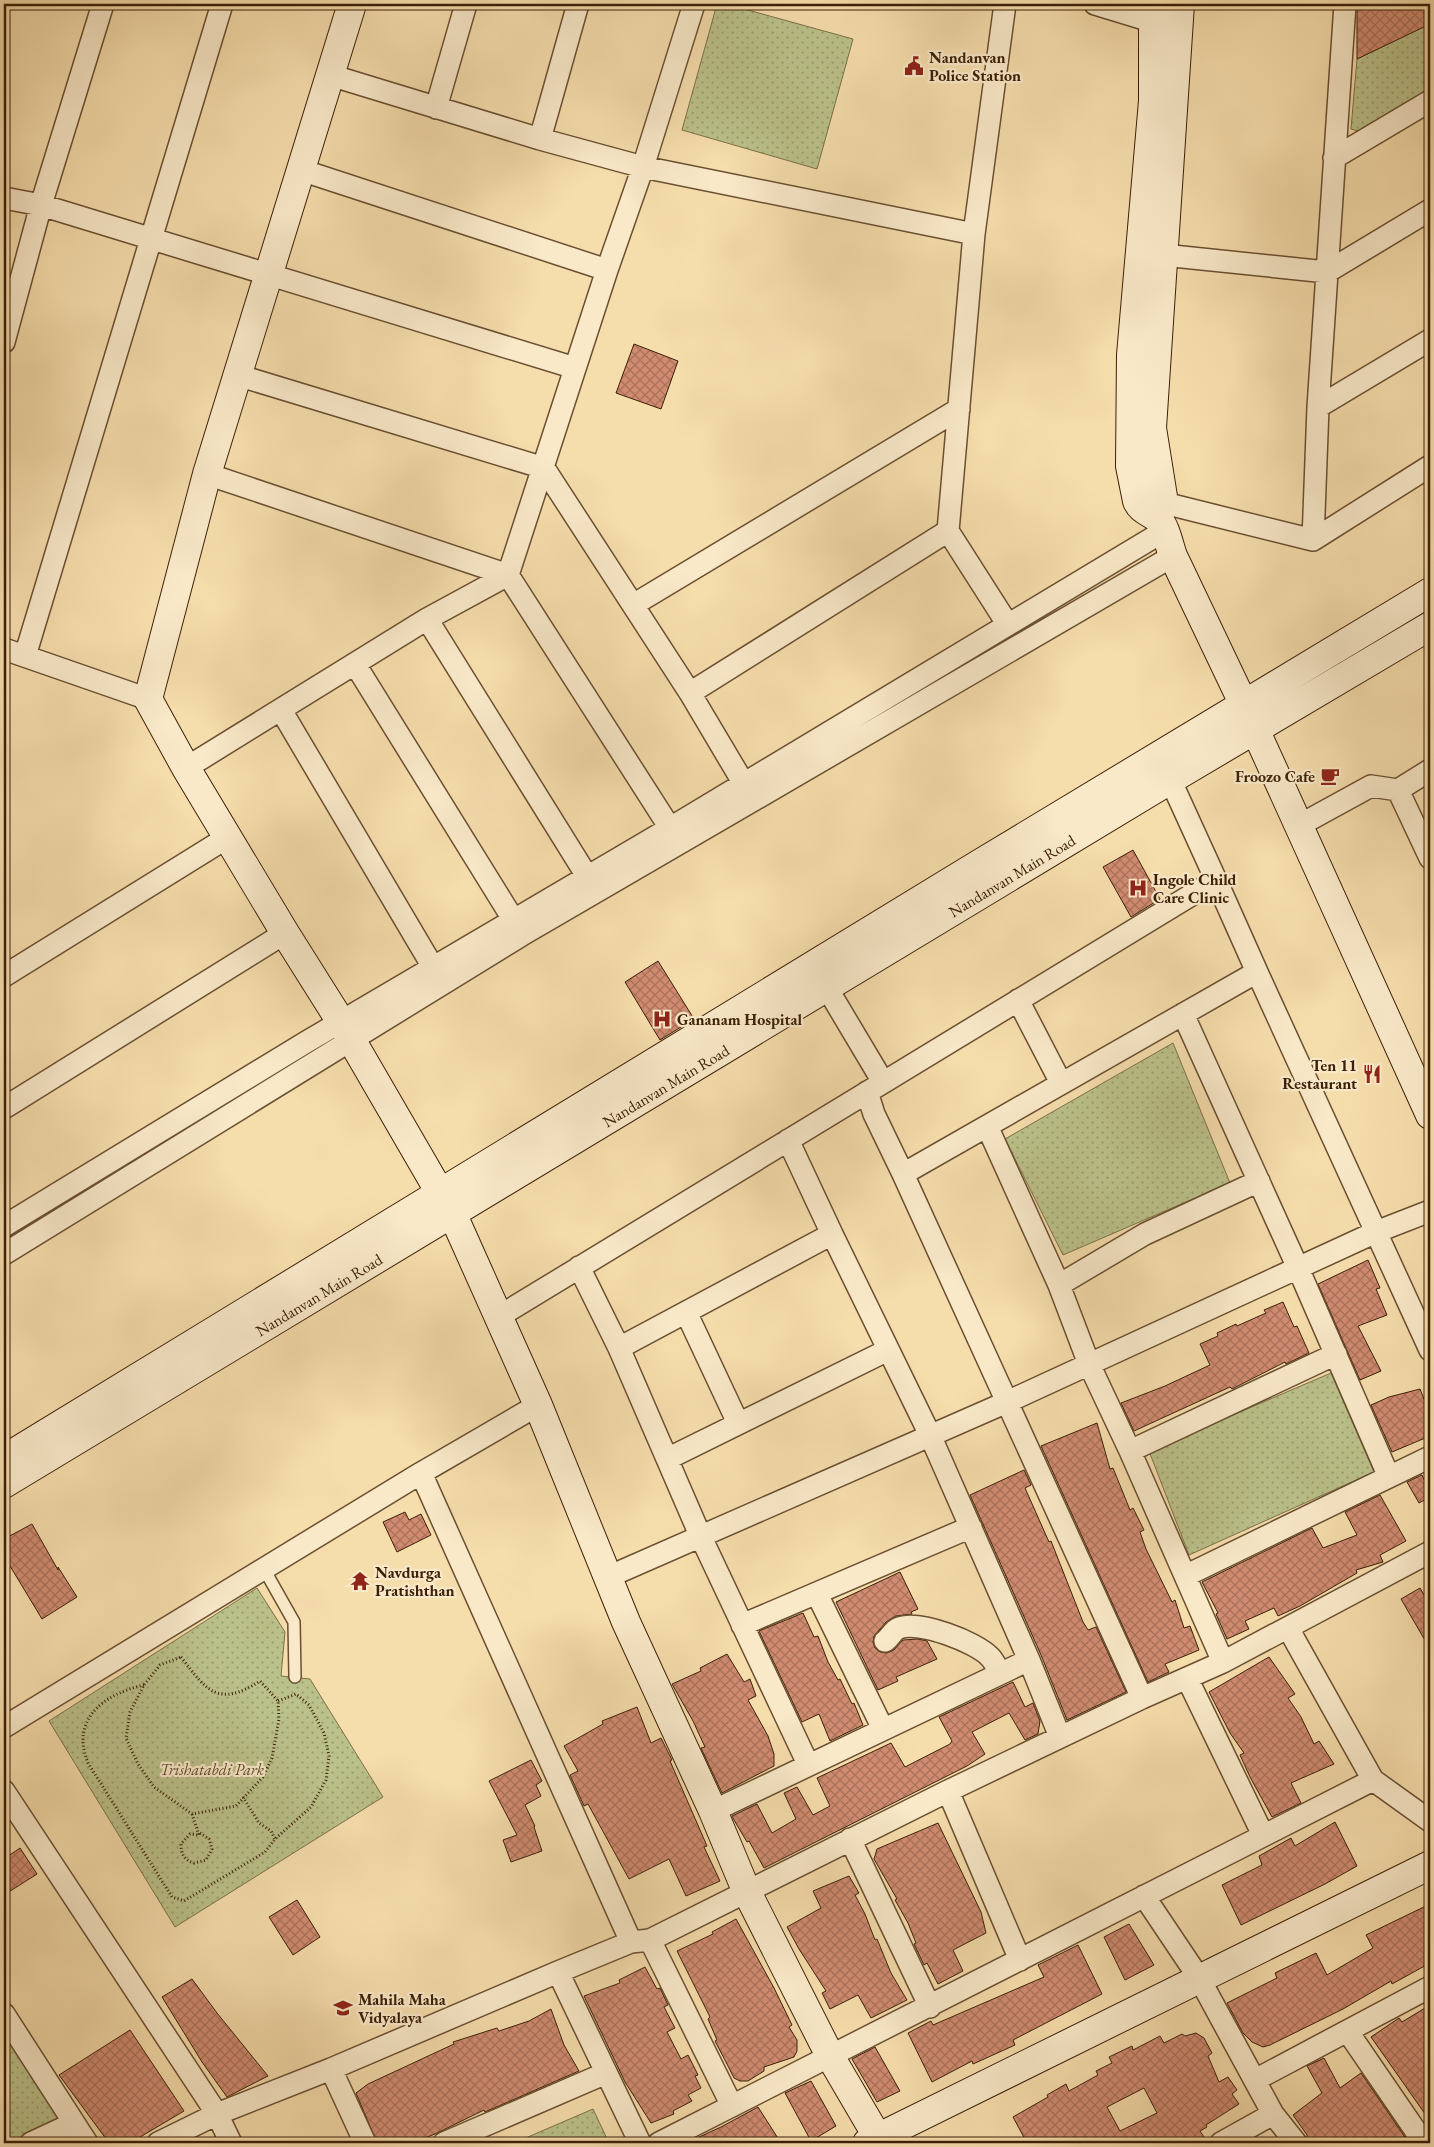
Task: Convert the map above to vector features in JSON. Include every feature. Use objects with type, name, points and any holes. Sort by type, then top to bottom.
[{"type":"street","points":[[4,342],[41,206],[103,4]]},
{"type":"street","points":[[24,656],[222,4]]},
{"type":"street","points":[[148,699],[207,474],[352,4]]},
{"type":"street","points":[[436,108],[466,4]]},
{"type":"street","points":[[540,139],[578,4]]},
{"type":"street","points":[[186,768],[427,619],[508,575],[607,270],[643,167],[694,4]]},
{"type":"street","points":[[1005,4],[974,234],[948,531],[1008,625]]},
{"type":"street","points":[[1095,4],[1166,15]]},
{"type":"street","points":[[1312,540],[1318,407],[1345,4]]},
{"type":"street","points":[[1166,15],[1164,255],[1152,428],[1162,518],[1173,556],[1244,706],[1430,1116]]},
{"type":"street","points":[[1166,15],[1153,101],[1131,355],[1130,466],[1139,507],[1162,518],[1312,540],[1430,466]]},
{"type":"street","points":[[330,75],[540,139],[643,167],[974,234]]},
{"type":"street","points":[[1334,158],[1430,101]]},
{"type":"street","points":[[301,170],[607,270]]},
{"type":"street","points":[[4,198],[41,206],[150,238],[575,368]]},
{"type":"street","points":[[1164,255],[1327,272],[1430,210]]},
{"type":"street","points":[[1318,407],[1430,340]]},
{"type":"street","points":[[237,374],[544,468],[690,693],[744,784]]},
{"type":"street","points":[[633,605],[959,408]]},
{"type":"street","points":[[207,474],[508,575],[670,828]]},
{"type":"street","points":[[592,884],[670,828],[1008,625],[1162,518]]},
{"type":"street","points":[[690,693],[948,531]]},
{"type":"street","points":[[4,1226],[346,1031],[592,884],[1173,556]]},
{"type":"street","points":[[4,1460],[447,1204],[1165,768],[1244,706],[1430,592]]},
{"type":"street","points":[[427,619],[592,884]]},
{"type":"street","name":"Nandanvan Main Road","points":[[4,1484],[447,1204],[826,988],[1165,768],[1255,731],[1430,626]]},
{"type":"street","points":[[4,650],[148,699],[186,768],[284,933],[346,1031],[447,1204],[538,1405],[626,1622],[713,1811],[746,1890],[874,2141],[1430,1865]]},
{"type":"street","points":[[355,664],[518,927]]},
{"type":"street","points":[[281,710],[438,976]]},
{"type":"street","points":[[1165,768],[1256,972],[1430,1350]]},
{"type":"street","points":[[1298,826],[1371,786],[1398,790],[1430,770]]},
{"type":"street","points":[[1398,790],[1430,858]]},
{"type":"street","points":[[4,976],[228,837]]},
{"type":"street","points":[[498,1317],[1216,880]]},
{"type":"street","points":[[4,1108],[284,933]]},
{"type":"street","points":[[903,1174],[1256,972]]},
{"type":"street","points":[[826,988],[875,1087],[874,1114],[1142,1698]]},
{"type":"street","points":[[1018,1000],[1061,1083]]},
{"type":"street","points":[[1183,1014],[1259,1180],[1389,1477]]},
{"type":"street","points":[[4,1254],[346,1031]]},
{"type":"street","points":[[987,1126],[1058,1284],[1089,1364],[1130,1451],[1223,1662]]},
{"type":"street","points":[[788,1140],[930,1435],[1029,1660],[1060,1737]]},
{"type":"street","points":[[1058,1284],[1145,1234],[1259,1180]]},
{"type":"street","points":[[608,1577],[700,1535],[1007,1402],[1376,1232],[1430,1211]]},
{"type":"street","points":[[619,1348],[832,1234]]},
{"type":"street","points":[[579,1267],[619,1348],[700,1535],[808,1764]]},
{"type":"street","points":[[686,1312],[738,1423]]},
{"type":"street","points":[[667,1459],[888,1350]]},
{"type":"street","points":[[1130,1451],[1336,1354]]},
{"type":"street","points":[[4,1727],[538,1405]]},
{"type":"street","points":[[1185,1576],[1430,1457]]},
{"type":"street","points":[[421,1474],[641,1941],[732,2106]]},
{"type":"street","points":[[742,1625],[971,1527]]},
{"type":"street","points":[[158,2143],[216,2114],[331,2069],[558,1972],[641,1941],[1060,1737],[1223,1662],[1430,1552]]},
{"type":"street","points":[[816,1594],[883,1729]]},
{"type":"street","points":[[885,1641],[899,1628],[909,1626],[936,1629],[984,1652],[991,1658],[1000,1674]]},
{"type":"street","points":[[1288,1628],[1373,1780],[1430,1821]]},
{"type":"street","points":[[713,1811],[1029,1660]]},
{"type":"street","points":[[1187,1678],[1263,1835]]},
{"type":"street","points":[[659,2143],[1373,1780]]},
{"type":"street","points":[[4,1791],[216,2114],[231,2143]]},
{"type":"street","points":[[948,1791],[1020,1960]]},
{"type":"street","points":[[850,1839],[930,2006]]},
{"type":"street","points":[[1144,1896],[1199,1978],[1273,2114],[1296,2143]]},
{"type":"street","points":[[558,1972],[640,2143]]},
{"type":"street","points":[[1255,2080],[1430,1987]]},
{"type":"street","points":[[4,2014],[87,2143]]},
{"type":"street","points":[[1348,2032],[1424,2143]]},
{"type":"street","points":[[331,2069],[365,2143]]},
{"type":"street","points":[[444,2143],[606,2073]]},
{"type":"street","points":[[1221,2143],[1273,2114]]},
{"type":"street","points":[[31,2143],[74,2123]]},
{"type":"lane","points":[[264,1569],[294,1622],[296,1676]]},
{"type":"path","points":[[192,1814],[236,1806],[242,1797],[263,1777],[272,1758],[279,1719],[278,1701],[260,1681],[242,1692],[224,1695],[206,1688],[181,1657],[160,1665],[144,1684],[130,1712],[126,1738],[138,1764],[154,1787],[192,1814],[199,1835]]},
{"type":"path","points":[[144,1684],[120,1692],[92,1712],[85,1725],[82,1738],[84,1752],[88,1763],[172,1897],[184,1901],[265,1852],[275,1839],[311,1807],[326,1780],[329,1756],[324,1733],[309,1705],[296,1694],[278,1701]]},
{"type":"path","points":[[242,1797],[259,1823],[271,1831],[275,1839]]},
{"type":"path","points":[[200,1833],[209,1838],[212,1849],[206,1860],[194,1864],[189,1862],[182,1854],[181,1844],[190,1834],[199,1835],[200,1833]]},
{"type":"green space","points":[[717,4],[726,4],[853,39],[817,169],[682,130]]},
{"type":"green space","points":[[1430,24],[1430,89],[1362,132],[1351,129],[1357,59]]},
{"type":"green space","points":[[1173,1043],[1230,1183],[1063,1255],[1005,1139]]},
{"type":"green space","points":[[1331,1373],[1374,1472],[1189,1555],[1149,1451]]},
{"type":"green space","name":"Trishatabdi Park","points":[[257,1588],[285,1632],[281,1676],[310,1679],[383,1797],[175,1927],[49,1721]]},
{"type":"green space","points":[[4,2031],[59,2119],[9,2143],[4,2143]]},
{"type":"green space","points":[[593,2109],[609,2143],[514,2143]]},
{"type":"building","points":[[1357,4],[1424,4],[1430,24],[1357,59]]},
{"type":"building","points":[[634,344],[678,361],[661,409],[616,393]]},
{"type":"building","points":[[1133,850],[1160,899],[1131,917],[1103,867]]},
{"type":"building","points":[[658,961],[694,1019],[660,1040],[625,982]]},
{"type":"building","points":[[1368,1260],[1380,1288],[1376,1289],[1387,1315],[1358,1326],[1381,1371],[1360,1380],[1318,1284]]},
{"type":"building","points":[[1283,1302],[1294,1327],[1297,1326],[1309,1353],[1286,1364],[1285,1362],[1232,1389],[1230,1387],[1134,1431],[1121,1403],[1165,1386],[1210,1365],[1200,1344],[1218,1336],[1217,1333],[1236,1324],[1237,1326],[1266,1313],[1264,1310]]},
{"type":"building","points":[[1420,1389],[1430,1414],[1430,1436],[1392,1452],[1371,1405],[1389,1397]]},
{"type":"building","points":[[1097,1423],[1110,1469],[1113,1468],[1130,1510],[1133,1508],[1144,1530],[1140,1532],[1146,1549],[1172,1602],[1175,1600],[1184,1628],[1190,1626],[1199,1650],[1165,1664],[1169,1672],[1148,1682],[1041,1446]]},
{"type":"building","points":[[1024,1470],[1031,1485],[1025,1488],[1049,1542],[1051,1541],[1083,1622],[1088,1630],[1096,1627],[1126,1692],[1067,1720],[1041,1655],[970,1495]]},
{"type":"building","points":[[1422,1475],[1430,1492],[1430,1497],[1419,1503],[1407,1482]]},
{"type":"building","points":[[1380,1495],[1406,1541],[1380,1555],[1383,1562],[1356,1570],[1357,1573],[1300,1606],[1278,1616],[1274,1608],[1245,1621],[1249,1629],[1227,1639],[1216,1614],[1218,1613],[1202,1582],[1312,1528],[1323,1548],[1357,1535],[1345,1512]]},
{"type":"building","points":[[405,1512],[409,1520],[421,1514],[431,1535],[397,1552],[383,1522]]},
{"type":"building","points":[[32,1524],[58,1570],[58,1567],[77,1597],[42,1619],[4,1556],[4,1539]]},
{"type":"building","points":[[900,1572],[918,1609],[911,1612],[912,1614],[896,1616],[886,1622],[874,1636],[875,1648],[880,1652],[887,1653],[894,1650],[903,1640],[918,1639],[927,1641],[937,1659],[896,1677],[898,1681],[878,1690],[836,1602]]},
{"type":"building","points":[[1420,1588],[1430,1605],[1430,1649],[1401,1599]]},
{"type":"building","points":[[803,1613],[814,1637],[818,1636],[828,1662],[838,1680],[840,1679],[852,1704],[854,1703],[863,1725],[830,1741],[819,1714],[802,1722],[759,1631]]},
{"type":"building","points":[[727,1654],[744,1682],[750,1679],[756,1696],[748,1700],[768,1736],[774,1754],[774,1766],[722,1793],[701,1748],[705,1747],[672,1684],[701,1671],[700,1668]]},
{"type":"building","points":[[1269,1657],[1295,1694],[1288,1698],[1301,1717],[1314,1744],[1319,1741],[1334,1764],[1291,1783],[1301,1803],[1272,1817],[1240,1755],[1244,1753],[1230,1733],[1209,1692]]},
{"type":"building","points":[[1013,1682],[1025,1707],[1033,1703],[1040,1721],[1038,1734],[1025,1740],[1009,1713],[972,1732],[985,1754],[967,1766],[764,1868],[732,1816],[757,1804],[772,1833],[796,1819],[784,1793],[797,1787],[813,1815],[830,1806],[817,1778],[891,1743],[905,1767],[950,1744],[952,1741],[939,1717]]},
{"type":"building","points":[[637,1707],[651,1743],[661,1738],[672,1760],[670,1761],[707,1846],[704,1847],[720,1881],[686,1896],[669,1859],[629,1879],[588,1804],[584,1806],[570,1775],[578,1771],[564,1746],[603,1724],[602,1721]]},
{"type":"building","points":[[531,1760],[542,1781],[536,1785],[541,1796],[525,1805],[535,1826],[542,1851],[511,1862],[503,1840],[517,1835],[489,1781]]},
{"type":"building","points":[[1335,1822],[1357,1866],[1325,1884],[1241,1925],[1222,1885],[1262,1865],[1259,1856],[1291,1838],[1295,1846]]},
{"type":"building","points":[[938,1823],[981,1912],[986,1933],[953,1950],[963,1971],[938,1984],[927,1963],[924,1965],[914,1944],[916,1943],[908,1923],[895,1900],[897,1899],[874,1859],[877,1849]]},
{"type":"building","points":[[20,1848],[37,1874],[4,1895],[4,1859]]},
{"type":"building","points":[[849,1876],[859,1893],[855,1895],[875,1940],[877,1939],[891,1973],[907,2000],[871,2018],[858,1995],[830,2009],[822,1993],[826,1991],[787,1927],[821,1908],[813,1891]]},
{"type":"building","points":[[297,1900],[320,1937],[293,1955],[269,1917]]},
{"type":"building","points":[[1430,1904],[1430,1963],[1392,1984],[1391,1981],[1343,2009],[1270,2045],[1263,2047],[1252,2042],[1243,2033],[1227,2003],[1277,1978],[1275,1973],[1316,1953],[1327,1975],[1373,1948],[1366,1935]]},
{"type":"building","points":[[736,1919],[774,1988],[792,2025],[789,2027],[797,2040],[797,2051],[794,2057],[764,2067],[764,2071],[748,2081],[740,2081],[734,2078],[715,2041],[717,2040],[708,2019],[710,2017],[677,1951],[713,1934],[712,1932]]},
{"type":"building","points":[[1129,1924],[1154,1965],[1125,1980],[1104,1937]]},
{"type":"building","points":[[1078,1945],[1102,1994],[1013,2040],[1015,2045],[973,2064],[972,2061],[932,2082],[908,2033],[931,2021],[933,2025],[1044,1977],[1038,1965]]},
{"type":"building","points":[[645,1967],[657,1989],[660,1988],[668,2005],[664,2007],[675,2028],[667,2032],[681,2059],[688,2055],[698,2075],[695,2076],[701,2088],[688,2095],[692,2101],[673,2111],[674,2114],[651,2123],[625,2082],[584,1996],[620,1983],[619,1980]]},
{"type":"building","points":[[192,1979],[268,2076],[227,2097],[202,2062],[162,1997]]},
{"type":"building","points":[[1430,2005],[1430,2121],[1371,2037],[1399,2018],[1402,2022]]},
{"type":"building","points":[[551,2009],[564,2045],[579,2071],[485,2112],[484,2110],[412,2143],[377,2143],[356,2093],[368,2084],[454,2044],[453,2042],[497,2028],[499,2031],[529,2021]]},
{"type":"building","points":[[130,2030],[184,2111],[130,2143],[109,2143],[59,2075]]},
{"type":"building","points":[[1196,2033],[1204,2038],[1212,2053],[1208,2056],[1219,2082],[1228,2077],[1237,2090],[1232,2094],[1239,2104],[1206,2125],[1207,2127],[1200,2131],[1204,2137],[1192,2143],[1027,2143],[1013,2117],[1048,2097],[1047,2095],[1066,2084],[1069,2091],[1098,2075],[1096,2071],[1112,2063],[1109,2057],[1132,2046],[1133,2050],[1160,2036],[1164,2043],[1182,2034],[1185,2036]],"holes":[[[1144,2088],[1157,2113],[1120,2131],[1107,2107]]]},
{"type":"building","points":[[875,2047],[900,2091],[877,2102],[852,2059]]},
{"type":"building","points":[[1324,2058],[1340,2088],[1361,2073],[1409,2143],[1308,2143],[1307,2135],[1293,2115],[1322,2093],[1307,2066]]},
{"type":"building","points":[[811,2081],[836,2126],[811,2141],[785,2093]]},
{"type":"building","points":[[758,2107],[781,2143],[686,2143],[721,2127]]},
{"type":"place","name":"Nandanvan Police Station","points":[[914,66]]},
{"type":"place","name":"Froozo Cafe","points":[[1330,776]]},
{"type":"place","name":"Ingole Child Care Clinic","points":[[1138,888]]},
{"type":"place","name":"Gananam Hospital","points":[[662,1019]]},
{"type":"place","name":"Ten 11 Restaurant","points":[[1372,1074]]},
{"type":"place","name":"Navdurga Pratishthan","points":[[360,1581]]},
{"type":"place","name":"Mahila Maha Vidyalaya","points":[[343,2008]]}]
